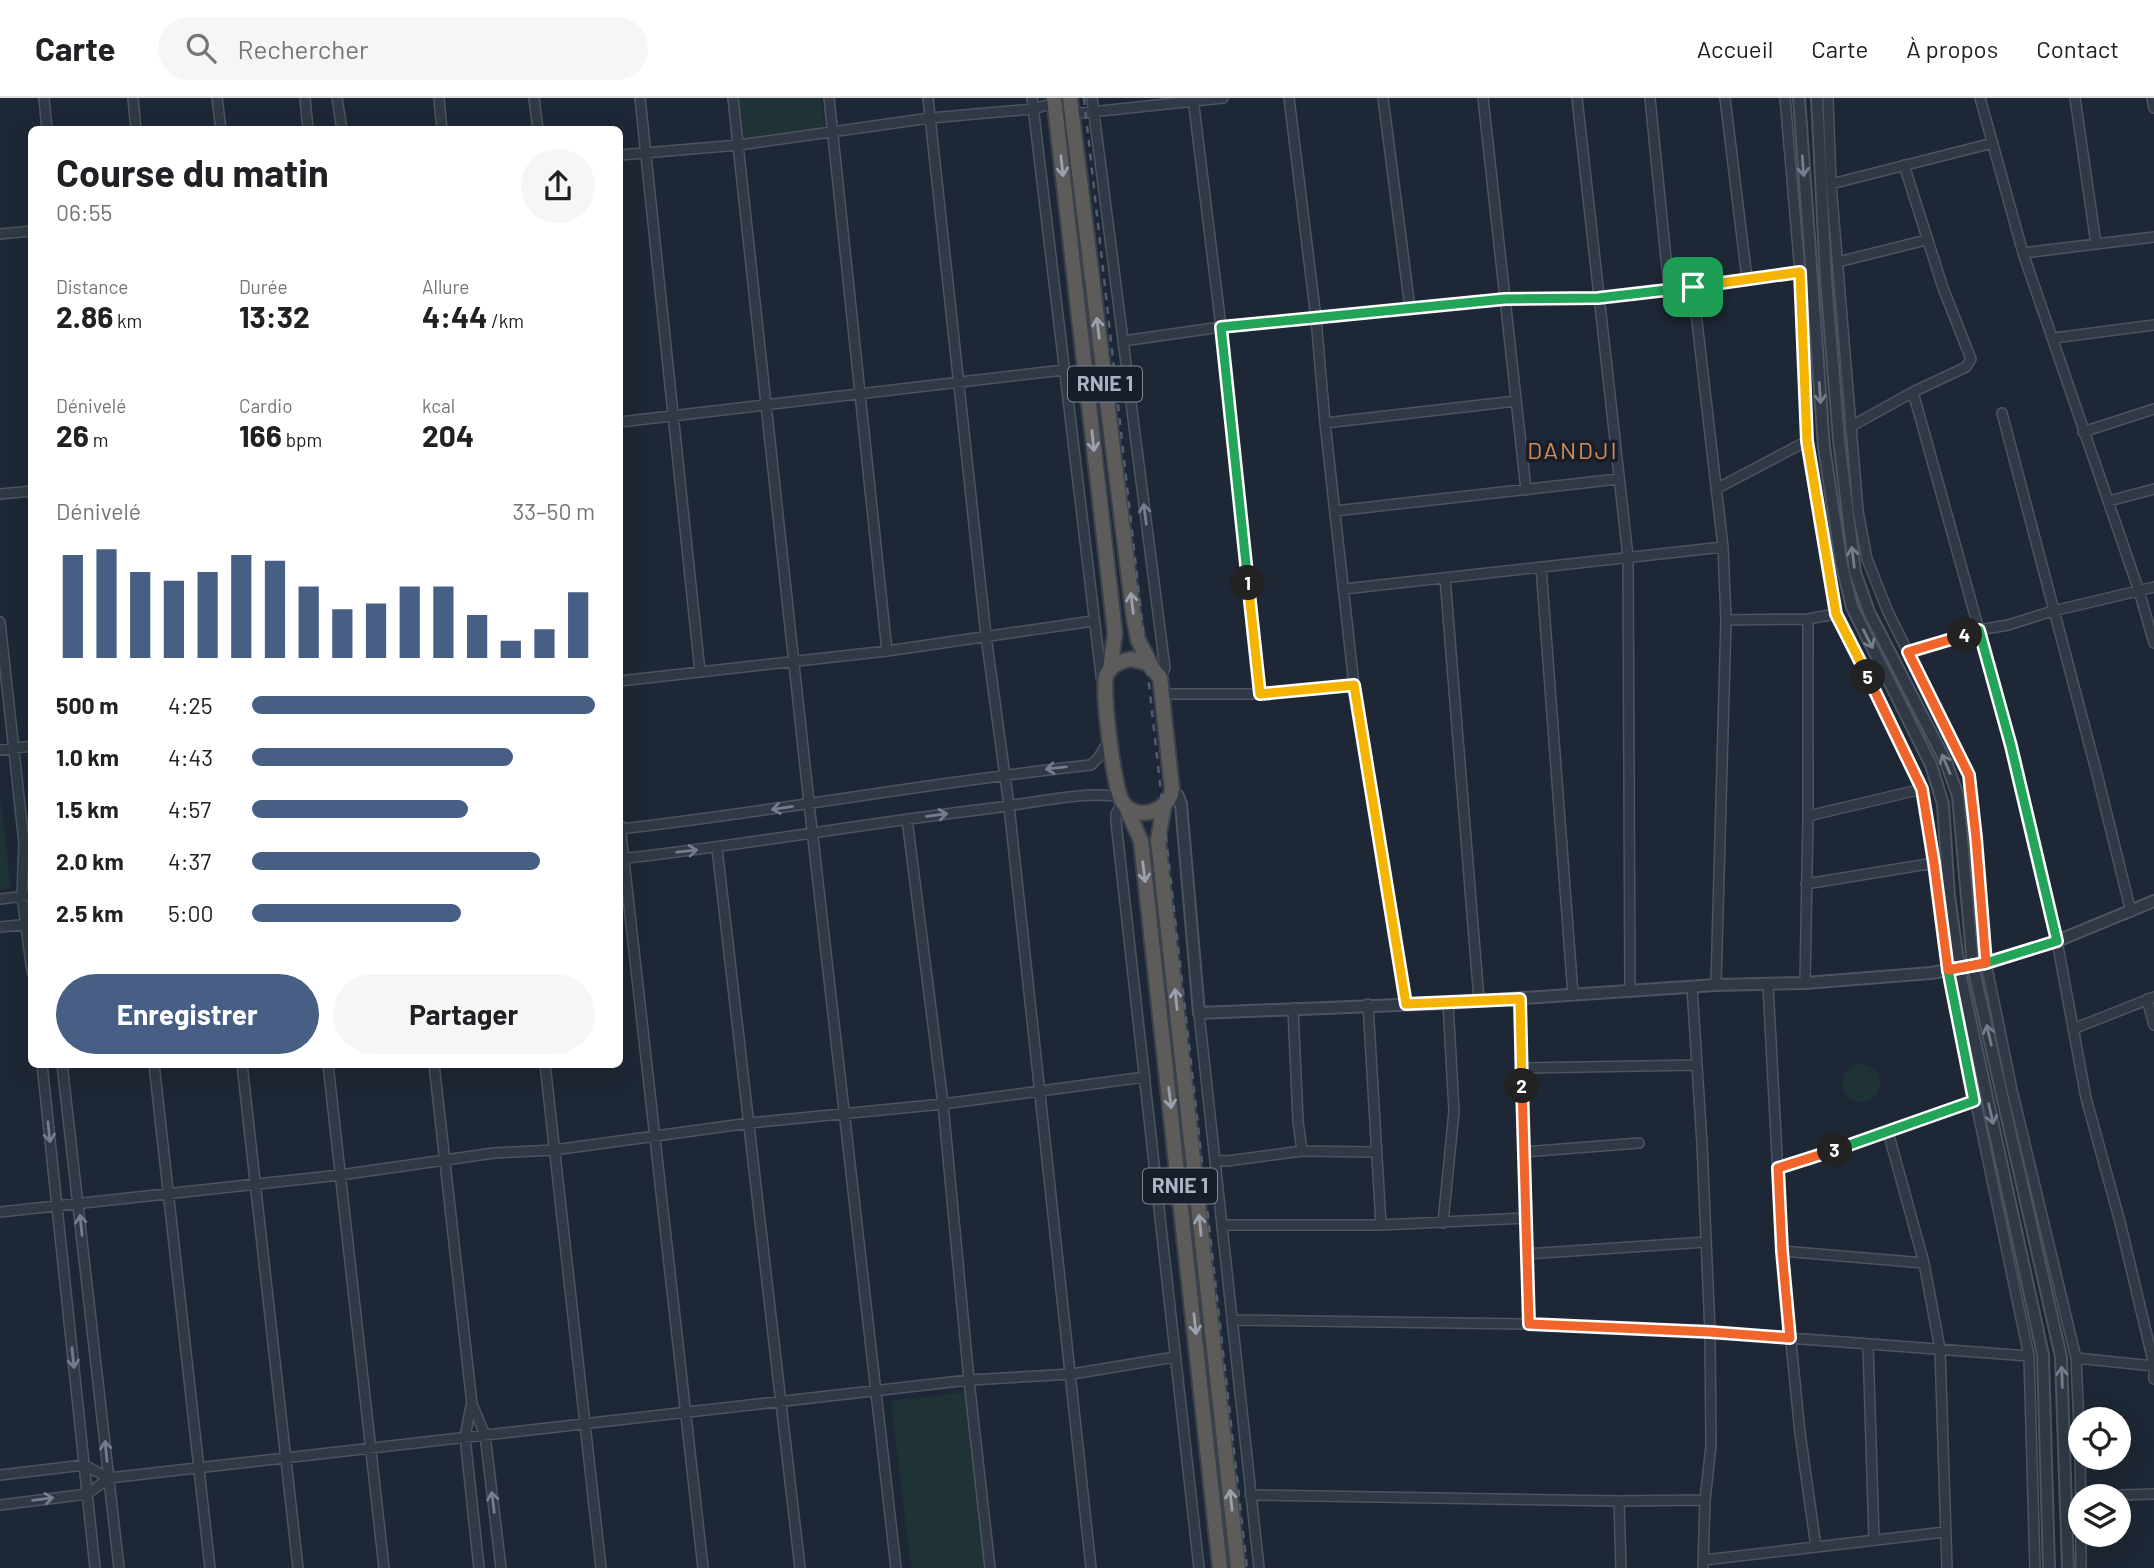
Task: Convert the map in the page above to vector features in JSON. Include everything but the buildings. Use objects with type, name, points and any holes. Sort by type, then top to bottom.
[{"type":"highway","name":"RNIE 1","points":[[1070,98],[1134,620],[1138,640],[1156,672],[1163,694],[1172,789],[1164,805],[1158,830],[1161,866],[1238,1568]]},
{"type":"highway","name":"RNIE 1","points":[[1055,101],[1115,633],[1110,670],[1106,677],[1110,738],[1123,802],[1141,841],[1220,1568]]},
{"type":"highway","points":[[1110,670],[1120,661],[1140,659],[1156,672]]},
{"type":"highway","points":[[1123,802],[1145,813],[1160,809],[1164,805]]},
{"type":"street","points":[[44,98],[47,126]]},
{"type":"street","points":[[133,98],[136,126]]},
{"type":"street","points":[[217,98],[220,126]]},
{"type":"street","points":[[305,98],[308,126]]},
{"type":"street","points":[[337,98],[341,126]]},
{"type":"street","points":[[439,98],[442,126]]},
{"type":"street","points":[[534,98],[538,126]]},
{"type":"street","points":[[640,98],[700,672]]},
{"type":"street","points":[[733,98],[896,1568]]},
{"type":"street","points":[[829,98],[887,651]]},
{"type":"street","points":[[928,98],[957,382],[986,636],[1009,806],[1072,1374],[1091,1568]]},
{"type":"street","points":[[1032,98],[1098,663],[1106,692]]},
{"type":"street","points":[[1092,98],[1165,668],[1156,672]]},
{"type":"street","points":[[1072,114],[1223,98]]},
{"type":"street","points":[[1289,98],[1316,318],[1354,685],[1406,1004]]},
{"type":"street","points":[[1383,98],[1410,308]]},
{"type":"street","points":[[1483,98],[1526,490]]},
{"type":"street","points":[[1577,98],[1628,557],[1630,991]]},
{"type":"street","points":[[1650,98],[1669,289]]},
{"type":"street","points":[[1725,98],[1747,279]]},
{"type":"street","points":[[1785,98],[1800,272],[1807,441],[1836,614],[1922,789],[1974,1101],[2029,1356],[2035,1568]]},
{"type":"street","points":[[1799,98],[1824,447],[1841,561],[1852,607],[1931,765],[1944,804],[1953,969],[2043,1355],[2049,1568]]},
{"type":"street","points":[[1980,98],[2023,253],[2109,501],[2154,643]]},
{"type":"street","points":[[2075,98],[2096,244]]},
{"type":"street","points":[[2152,98],[2154,108]]},
{"type":"street","points":[[1828,99],[1831,184],[1850,427],[1858,511],[1867,559],[1888,612],[1969,775],[1986,963],[2012,1090],[2076,1358],[2078,1407]]},
{"type":"street","points":[[1828,99],[1826,280],[1839,440],[1855,572],[1870,612],[1946,762],[1958,796],[1973,966],[2061,1357],[2068,1568]]},
{"type":"street","points":[[1193,100],[1221,327],[1260,694]]},
{"type":"street","points":[[623,155],[739,145],[930,118],[1033,109],[1055,101]]},
{"type":"street","points":[[1831,184],[1993,143]]},
{"type":"street","points":[[1850,427],[1913,392],[1966,367],[1971,359],[1926,240],[1904,165]]},
{"type":"street","points":[[0,234],[28,231]]},
{"type":"street","points":[[2023,253],[2154,237]]},
{"type":"street","points":[[1838,262],[1926,240]]},
{"type":"street","points":[[1123,341],[1221,327],[1505,299],[1598,298],[1800,272]]},
{"type":"street","points":[[1693,287],[1723,547],[1726,620],[1716,985]]},
{"type":"street","points":[[2054,338],[2154,325]]},
{"type":"street","points":[[623,422],[1063,370]]},
{"type":"street","points":[[1913,392],[2011,746],[2057,941],[2086,1098],[2120,1222],[2154,1366],[2154,1379]]},
{"type":"street","points":[[1325,422],[1516,401]]},
{"type":"street","points":[[2083,432],[2154,410]]},
{"type":"street","points":[[2002,414],[2131,912]]},
{"type":"street","points":[[1716,489],[1807,441]]},
{"type":"street","points":[[1335,512],[1618,479]]},
{"type":"street","points":[[2109,501],[2154,489]]},
{"type":"street","points":[[0,494],[28,491]]},
{"type":"street","points":[[1344,589],[1723,547]]},
{"type":"street","points":[[1541,567],[1573,995]]},
{"type":"street","points":[[1445,578],[1479,1000]]},
{"type":"street","points":[[1908,652],[1979,630],[2154,587]]},
{"type":"street","points":[[1726,620],[1808,619],[1836,614]]},
{"type":"street","points":[[1805,983],[1808,619]]},
{"type":"street","points":[[623,681],[887,651],[1093,621]]},
{"type":"street","points":[[0,622],[24,843],[27,896],[0,899]]},
{"type":"street","points":[[1163,694],[1260,694],[1354,685]]},
{"type":"street","points":[[623,828],[714,818],[1005,774],[1091,765],[1110,738]]},
{"type":"street","points":[[0,750],[28,746]]},
{"type":"street","points":[[1172,789],[1181,804],[1199,1013],[1259,1568]]},
{"type":"street","points":[[1808,816],[1922,789]]},
{"type":"street","points":[[623,859],[716,848],[907,818],[1096,795],[1108,794],[1123,802],[1116,814],[1116,822],[1199,1568]]},
{"type":"street","points":[[907,818],[943,1104],[990,1568]]},
{"type":"street","points":[[24,843],[28,854]]},
{"type":"street","points":[[716,848],[800,1568]]},
{"type":"street","points":[[1806,884],[1934,863]]},
{"type":"street","points":[[623,875],[703,1568]]},
{"type":"street","points":[[1199,1013],[1367,1004],[1448,1003],[1716,985],[1805,983],[1953,969],[1986,963],[2057,941],[2154,901]]},
{"type":"street","points":[[0,927],[28,924]]},
{"type":"street","points":[[1768,985],[1782,1251],[1800,1433],[1816,1547]]},
{"type":"street","points":[[1692,987],[1710,1332],[1711,1446],[1705,1500],[1704,1564],[1816,1547],[1945,1532]]},
{"type":"street","points":[[2073,1029],[2151,998],[2154,1025]]},
{"type":"street","points":[[1520,999],[1529,1324]]},
{"type":"street","points":[[1443,1223],[1454,1111],[1448,1003]]},
{"type":"street","points":[[1367,1004],[1381,1224]]},
{"type":"street","points":[[1293,1008],[1301,1151]]},
{"type":"street","points":[[1521,1068],[1697,1065]]},
{"type":"street","points":[[42,1068],[95,1568]]},
{"type":"street","points":[[62,1068],[119,1568]]},
{"type":"street","points":[[155,1068],[210,1568]]},
{"type":"street","points":[[242,1068],[298,1568]]},
{"type":"street","points":[[328,1068],[384,1568]]},
{"type":"street","points":[[434,1068],[472,1404],[485,1435],[500,1568]]},
{"type":"street","points":[[545,1068],[601,1568]]},
{"type":"street","points":[[0,1212],[340,1175],[494,1153],[554,1150],[750,1122],[943,1104],[1145,1076]]},
{"type":"street","points":[[1778,1168],[1974,1101]]},
{"type":"street","points":[[1888,1132],[1924,1263],[1940,1349],[1947,1568]]},
{"type":"street","points":[[1524,1152],[1639,1143]]},
{"type":"street","points":[[1216,1160],[1227,1161],[1301,1151],[1376,1152]]},
{"type":"street","points":[[1223,1225],[1443,1223],[1525,1218]]},
{"type":"street","points":[[1526,1254],[1706,1242]]},
{"type":"street","points":[[1782,1251],[1924,1263]]},
{"type":"street","points":[[1232,1320],[1529,1324],[1710,1332],[2029,1356]]},
{"type":"street","points":[[1868,1344],[1874,1540]]},
{"type":"street","points":[[0,1505],[87,1494],[109,1478],[876,1391],[1072,1374],[1175,1357]]},
{"type":"street","points":[[2076,1358],[2154,1366]]},
{"type":"street","points":[[472,1404],[465,1437],[479,1568]]},
{"type":"street","points":[[0,1475],[83,1465],[109,1478]]},
{"type":"street","points":[[2131,1495],[2154,1494]]},
{"type":"street","points":[[1250,1495],[1619,1502],[1705,1500]]},
{"type":"street","points":[[1619,1502],[1621,1568]]},
{"type":"street","points":[[2081,1547],[2081,1568]]},
{"type":"green space","points":[[734,98],[821,98],[825,133],[738,143]]},
{"type":"green space","points":[[0,794],[11,888],[0,890]]},
{"type":"green space","points":[[1861,1064],[1874,1070],[1880,1083],[1874,1096],[1861,1102],[1848,1096],[1842,1083],[1848,1070]]},
{"type":"green space","points":[[965,1392],[985,1568],[911,1568],[891,1401]]},
{"type":"railway","points":[[1084,98],[1247,1568]]},
{"type":"district","name":"DANDJI","points":[[1573,451]]},
{"type":"route","points":[[1693,287],[1598,298],[1505,299],[1221,327],[1260,694],[1354,685],[1406,1004],[1520,999],[1529,1324],[1790,1338],[1778,1168],[1974,1101],[1948,970],[1986,963],[2057,941],[2011,746],[1979,630],[1908,652],[1969,775],[1986,963],[1973,966],[1948,970],[1922,789],[1836,614],[1807,441],[1800,272],[1693,287]]}]
